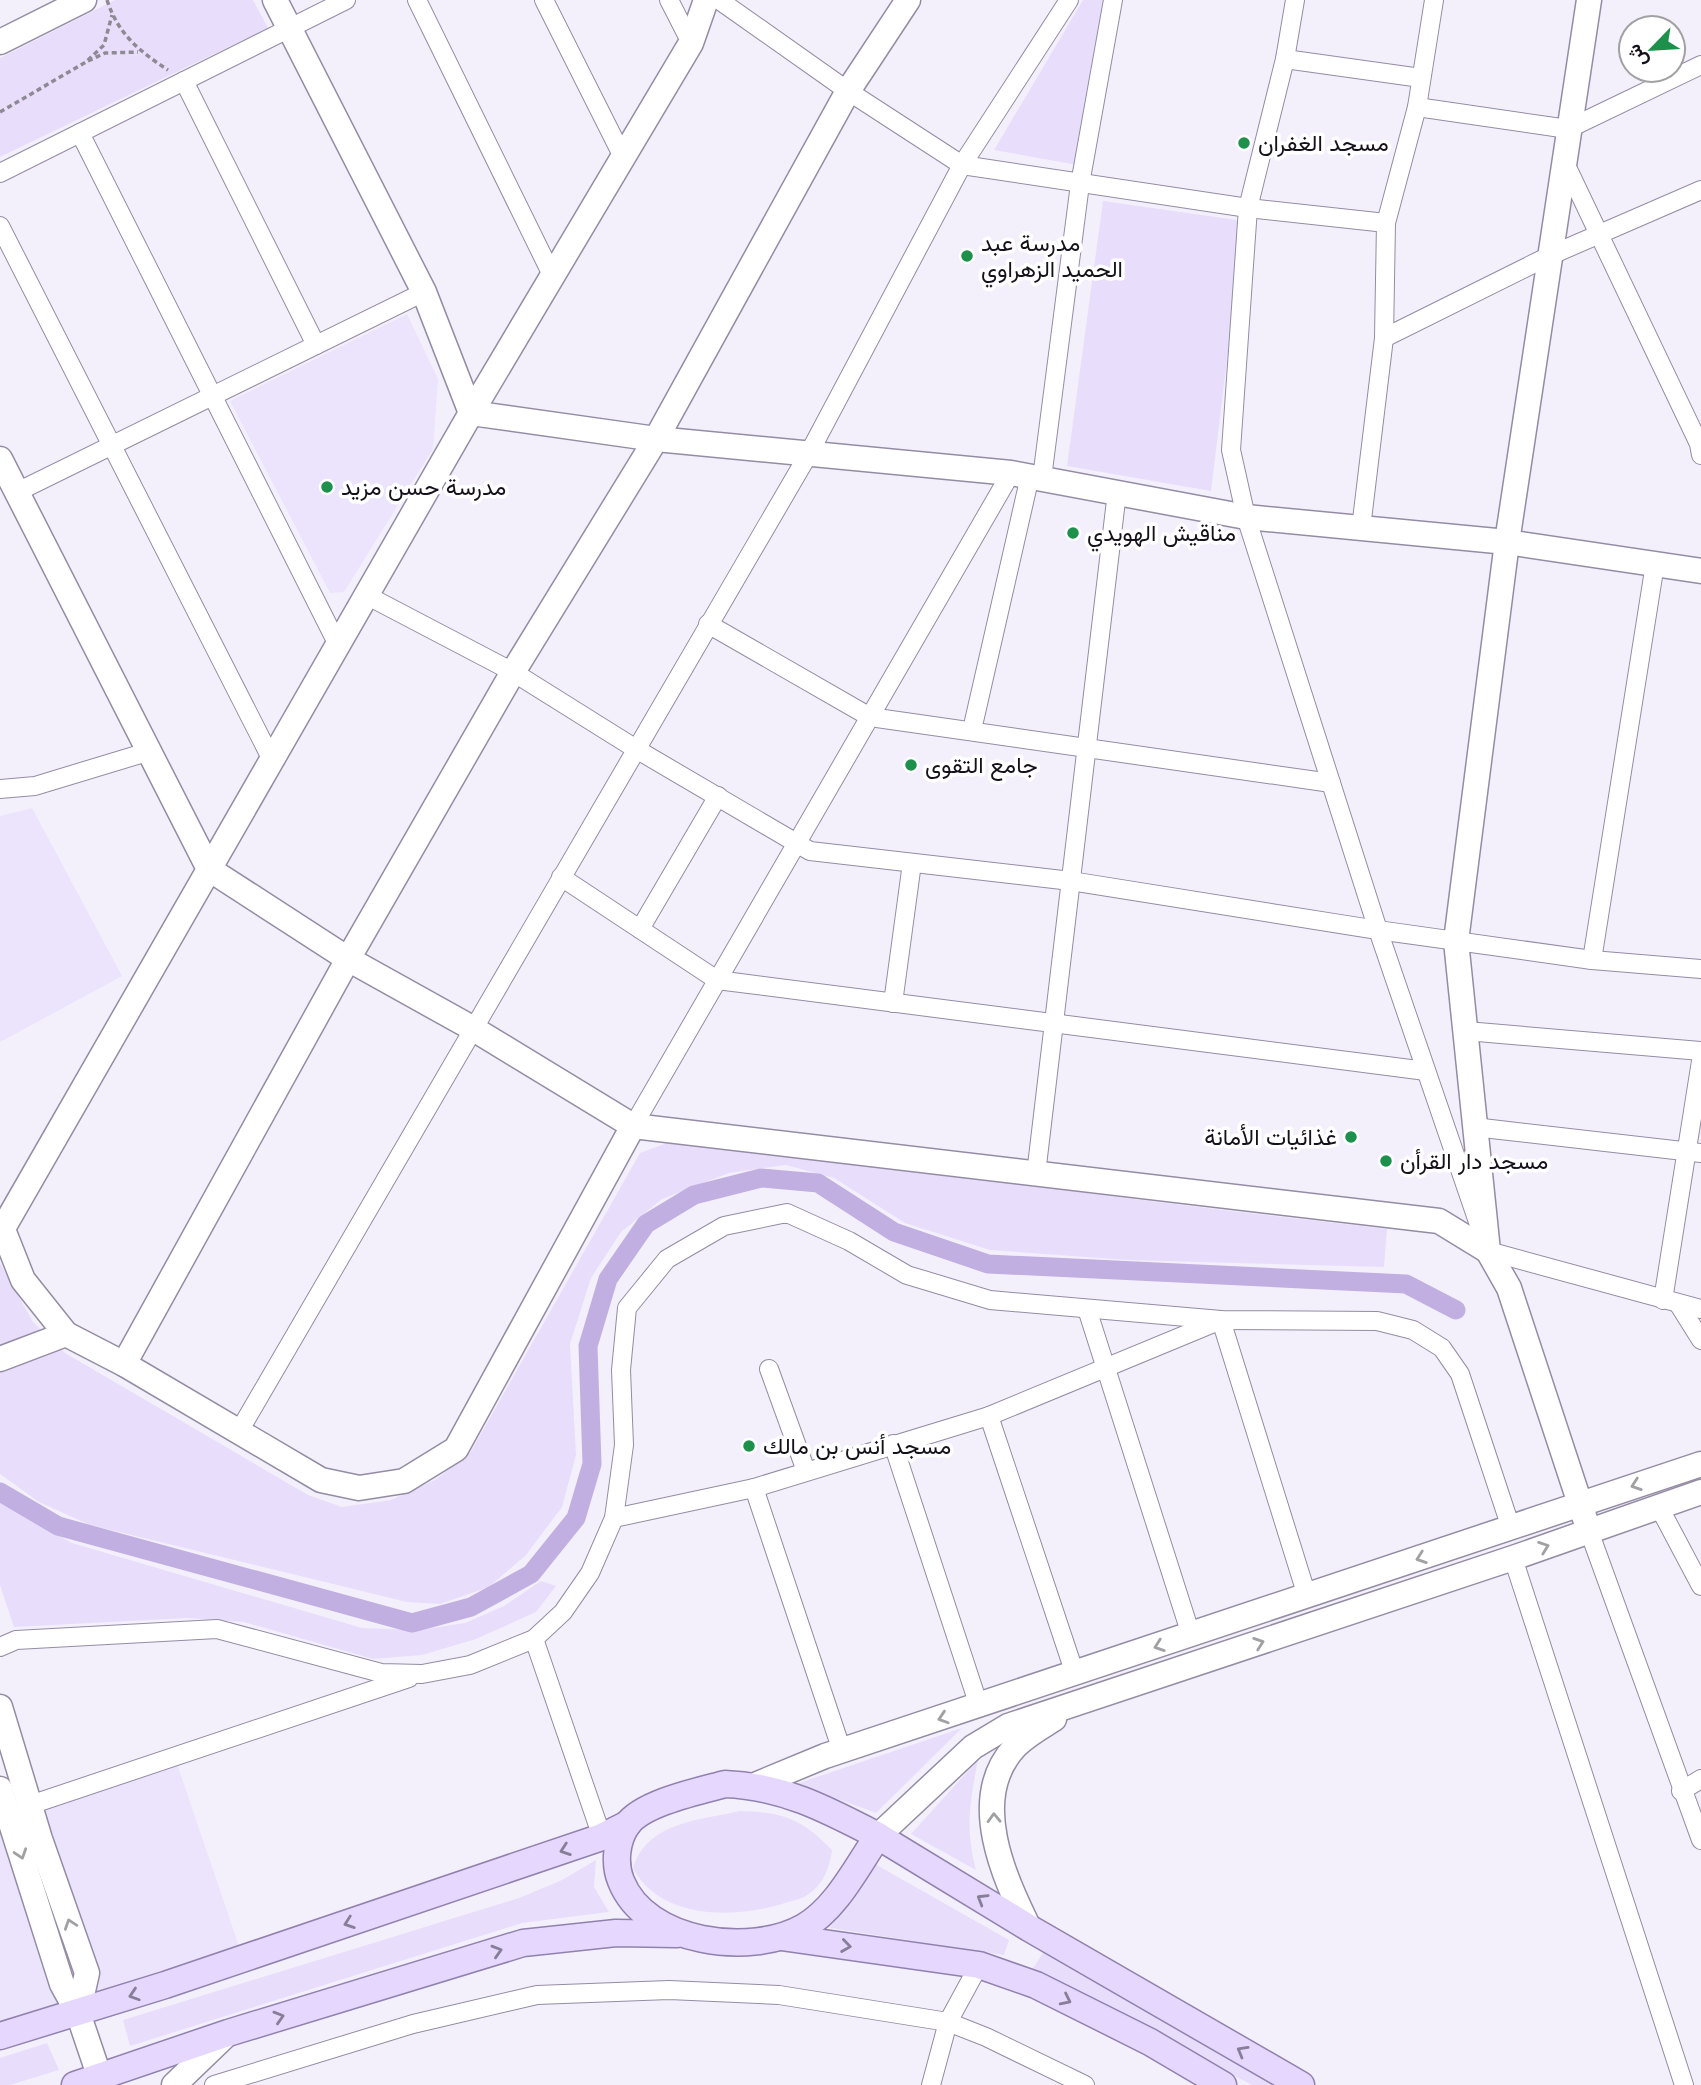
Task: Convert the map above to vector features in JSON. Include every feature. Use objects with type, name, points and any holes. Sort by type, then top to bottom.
[{"type":"main road","points":[[0,42],[84,0]]},
{"type":"main road","points":[[275,0],[424,292],[471,414]]},
{"type":"main road","points":[[632,1126],[456,1448],[404,1481],[359,1488],[321,1480],[124,1364],[66,1334],[23,1280],[1,1226],[552,275],[691,43],[706,0]]},
{"type":"main road","points":[[124,1364],[348,959],[513,672],[656,439],[848,91],[908,0]]},
{"type":"main road","points":[[1589,0],[1507,542],[1456,941],[1488,1251],[1509,1288],[1589,1531]]},
{"type":"main road","points":[[471,414],[656,439],[1027,476],[1246,517],[1507,542],[1701,570]]},
{"type":"main road","points":[[0,459],[147,752],[209,869],[348,959],[472,1028],[632,1126],[1439,1222],[1488,1251]]},
{"type":"main road","points":[[0,1359],[66,1334]]},
{"type":"main road","points":[[755,1785],[842,1751],[1701,1464]]},
{"type":"main road","points":[[0,1707],[87,1973],[78,2013],[87,2080],[228,2033],[523,1943],[616,1933],[685,1934],[744,1942],[779,1937],[804,1927],[824,1913],[878,1836],[990,1735],[1701,1492]]},
{"type":"main road","points":[[1029,1928],[1012,1894],[995,1842],[996,1786],[1001,1768],[1014,1749],[1035,1731],[1079,1703]]},
{"type":"main road","points":[[0,2036],[78,2013],[602,1837],[685,1795],[724,1784],[755,1785],[810,1802],[878,1836],[1029,1928],[1301,2085]]},
{"type":"main road","points":[[0,1788],[62,1984],[78,2013]]},
{"type":"main road","points":[[628,1824],[617,1849],[617,1870],[624,1890],[639,1909],[656,1922],[685,1934]]},
{"type":"main road","points":[[779,1937],[978,1965],[1036,1985],[1150,2042],[1223,2085]]},
{"type":"main road","points":[[174,2085],[228,2033]]},
{"type":"street","points":[[0,173],[346,0]]},
{"type":"street","points":[[416,0],[552,275]]},
{"type":"street","points":[[544,0],[623,157]]},
{"type":"street","points":[[669,0],[691,43]]},
{"type":"street","points":[[719,0],[848,91],[962,165],[1248,208],[1386,223]]},
{"type":"street","points":[[238,1433],[808,455],[962,165],[1069,0]]},
{"type":"street","points":[[972,730],[1027,476],[1114,0]]},
{"type":"street","points":[[1295,0],[1285,60],[1248,208],[1231,450],[1246,517],[1378,930],[1488,1251],[1701,1309]]},
{"type":"street","points":[[1361,528],[1384,338],[1386,223],[1417,107],[1434,0]]},
{"type":"street","points":[[1285,60],[1421,78]]},
{"type":"street","points":[[1417,107],[1568,129],[1701,65]]},
{"type":"street","points":[[184,81],[316,345]]},
{"type":"street","points":[[80,134],[338,645]]},
{"type":"street","points":[[1563,160],[1699,444],[1701,455]]},
{"type":"street","points":[[1384,338],[1549,256],[1701,190]]},
{"type":"street","points":[[0,226],[272,760]]},
{"type":"street","points":[[17,492],[424,292]]},
{"type":"street","points":[[632,1126],[870,717],[1027,476]]},
{"type":"street","points":[[1036,1174],[1117,492]]},
{"type":"street","points":[[1592,960],[1655,564]]},
{"type":"street","points":[[366,595],[513,672],[636,749],[798,841],[810,851],[1071,881],[1378,930],[1592,960],[1701,969]]},
{"type":"street","points":[[708,624],[870,717],[1088,746],[1331,783]]},
{"type":"street","points":[[0,789],[35,786],[147,752]]},
{"type":"street","points":[[640,929],[718,796]]},
{"type":"street","points":[[893,1003],[912,863]]},
{"type":"street","points":[[561,877],[717,980],[1426,1071]]},
{"type":"street","points":[[1466,1031],[1701,1051]]},
{"type":"street","points":[[1701,1061],[1695,1152],[1671,1302],[1701,1339]]},
{"type":"street","points":[[1474,1127],[1695,1152]]},
{"type":"street","points":[[30,1805],[422,1674],[470,1665],[534,1639],[563,1612],[590,1573],[614,1518],[624,1445],[621,1370],[627,1308],[667,1259],[724,1226],[787,1213],[849,1241],[907,1275],[990,1300],[1221,1320],[1377,1321],[1413,1330],[1442,1348],[1460,1374],[1511,1528]]},
{"type":"street","points":[[1087,1310],[1191,1635]]},
{"type":"street","points":[[614,1518],[754,1488],[989,1416],[1106,1370],[1221,1320]]},
{"type":"street","points":[[1221,1320],[1307,1596]]},
{"type":"street","points":[[769,1369],[806,1471]]},
{"type":"street","points":[[989,1416],[1075,1674]]},
{"type":"street","points":[[893,1444],[979,1706]]},
{"type":"street","points":[[754,1488],[842,1751]]},
{"type":"street","points":[[1658,1505],[1701,1586]]},
{"type":"street","points":[[1589,1531],[1681,1791],[1701,1840]]},
{"type":"street","points":[[1513,1558],[1684,2085]]},
{"type":"street","points":[[0,1647],[16,1640],[217,1629],[381,1673],[422,1674]]},
{"type":"street","points":[[534,1639],[602,1837]]},
{"type":"street","points":[[1681,1791],[1701,1779]]},
{"type":"street","points":[[931,2085],[948,2022],[978,1965]]},
{"type":"street","points":[[214,2085],[413,2024],[537,1995],[669,1990],[779,1995],[948,2022],[986,2037],[1085,2085]]},
{"type":"path","points":[[107,0],[125,37],[141,52],[184,81]]},
{"type":"path","points":[[86,62],[104,45],[112,15]]},
{"type":"path","points":[[0,112],[105,53],[141,52]]},
{"type":"shaded area","points":[[115,0],[253,0],[268,28],[0,157],[0,58]]},
{"type":"shaded area","points":[[1083,0],[1105,0],[1083,166],[994,150]]},
{"type":"shaded area","points":[[1103,201],[1244,221],[1211,491],[1067,466]]},
{"type":"shaded area","points":[[407,314],[438,379],[433,449],[344,592],[330,593],[230,401]]},
{"type":"shaded area","points":[[32,808],[122,976],[0,1042],[0,816]]},
{"type":"shaded area","points":[[672,1141],[1387,1229],[1384,1267],[1127,1260],[990,1250],[905,1223],[834,1178],[786,1165],[729,1173],[662,1199],[621,1232],[591,1278],[570,1344],[576,1455],[562,1507],[526,1555],[489,1587],[440,1604],[407,1602],[90,1525],[39,1502],[0,1474],[0,1263],[33,1322],[65,1353],[308,1495],[342,1507],[391,1500],[435,1480],[470,1453],[640,1153]]},
{"type":"shaded area","points":[[0,1503],[72,1543],[362,1628],[419,1630],[465,1623],[504,1606],[541,1581],[556,1586],[536,1612],[476,1639],[422,1655],[373,1659],[244,1622],[188,1618],[14,1627],[0,1585]]},
{"type":"shaded area","points":[[962,1728],[876,1813],[796,1784]]},
{"type":"shaded area","points":[[175,1758],[243,1958],[0,2036],[0,1789],[30,1805]]},
{"type":"shaded area","points":[[978,1760],[970,1815],[976,1870],[911,1834]]},
{"type":"shaded area","points":[[740,1811],[768,1813],[791,1819],[811,1831],[832,1850],[825,1876],[813,1891],[804,1897],[762,1909],[720,1913],[699,1911],[679,1906],[661,1897],[645,1885],[633,1868],[640,1853],[662,1832],[692,1821]]},
{"type":"shaded area","points":[[596,1860],[594,1887],[609,1912],[522,1923],[130,2046],[123,2020],[519,1898],[562,1880]]},
{"type":"shaded area","points":[[875,1864],[1009,1940],[1004,1955],[830,1928]]},
{"type":"shaded area","points":[[1044,1951],[1282,2085],[1252,2085],[1032,1970]]},
{"type":"shaded area","points":[[47,2043],[59,2070],[10,2085],[0,2085],[0,2058]]},
{"type":"waterway","points":[[0,1492],[58,1526],[412,1623],[471,1607],[531,1574],[576,1518],[592,1464],[588,1346],[608,1279],[646,1224],[694,1195],[761,1178],[818,1183],[894,1232],[988,1264],[1406,1284],[1456,1310]]},
{"type":"place","name":"مسجد الغفران","points":[[1244,143]]},
{"type":"place","name":"مدرسة عبد الحميد الزهراوي","points":[[967,256]]},
{"type":"place","name":"مدرسة حسن مزيد","points":[[327,487]]},
{"type":"place","name":"مناقيش الهويدي","points":[[1073,533]]},
{"type":"place","name":"جامع التقوى","points":[[911,765]]},
{"type":"place","name":"غذائيات الأمانة","points":[[1351,1137]]},
{"type":"place","name":"مسجد دار القرأن","points":[[1386,1161]]},
{"type":"place","name":"مسجد أنس بن مالك","points":[[749,1446]]}]
